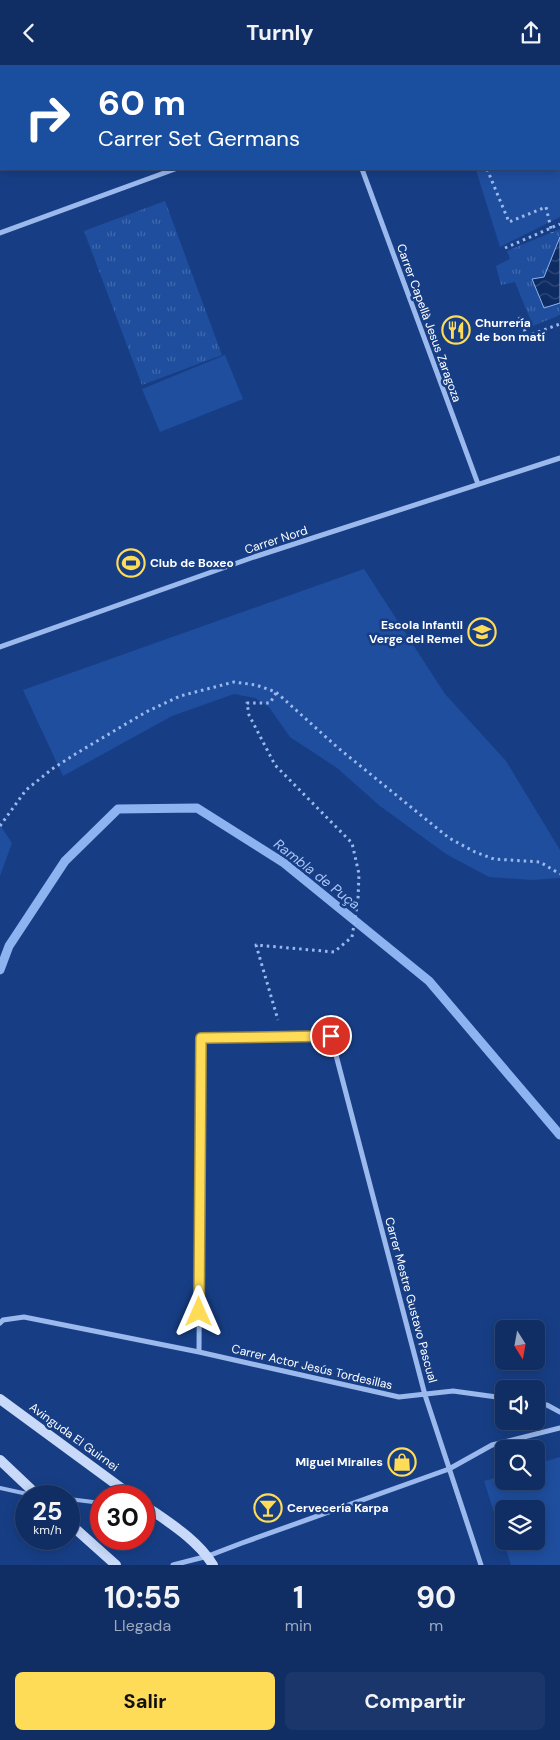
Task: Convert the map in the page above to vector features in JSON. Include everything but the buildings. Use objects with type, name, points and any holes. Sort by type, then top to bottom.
[{"type":"street","points":[[0,233],[172,170]]},
{"type":"street","name":"Carrer Capellà Jesus Zaragoza","points":[[362,170],[478,484]]},
{"type":"street","name":"Carrer Nord","points":[[0,647],[254,557],[560,458]]},
{"type":"street","name":"Carrer Mestre Gustavo Pascual","points":[[283,1037],[331,1036],[425,1395],[482,1565]]},
{"type":"street","points":[[199,1352],[201,1038],[283,1037]]},
{"type":"street","name":"Carrer Actor Jesús Tordesillas","points":[[0,1323],[3,1320],[24,1317],[199,1352],[399,1397],[453,1391],[495,1397]]},
{"type":"street","name":"Avinguda El Guirnei","points":[[0,1399],[117,1485]]},
{"type":"street","points":[[545,1405],[560,1411]]},
{"type":"street","points":[[173,1565],[210,1561],[242,1543],[450,1469],[492,1445],[560,1428]]},
{"type":"street","points":[[0,1460],[26,1485]]},
{"type":"street","points":[[155,1513],[188,1538],[210,1561]]},
{"type":"street","points":[[80,1533],[116,1565]]},
{"type":"lane","points":[[0,1488],[15,1491]]},
{"type":"path","points":[[488,170],[509,223],[546,207],[551,230]]},
{"type":"path","points":[[505,248],[551,230],[560,224]]},
{"type":"path","points":[[519,317],[527,336],[560,324]]},
{"type":"path","points":[[0,825],[26,790],[52,769],[77,753],[146,712],[180,696],[234,682],[256,685],[276,692],[337,747],[449,838],[475,852],[494,859],[540,863],[560,874]]},
{"type":"path","points":[[276,692],[270,703],[247,703],[249,715],[275,765],[352,843],[359,874],[358,899],[352,937],[334,952],[256,945],[283,1037]]},
{"type":"green space","points":[[476,170],[560,170],[560,217],[500,247]]},
{"type":"green space","points":[[165,201],[222,355],[142,385],[84,231]]},
{"type":"green space","points":[[560,229],[560,315],[533,326],[515,282],[501,285],[496,266],[510,259],[507,251]]},
{"type":"green space","points":[[225,355],[243,399],[160,432],[142,389]]},
{"type":"green space","points":[[364,569],[445,694],[506,761],[560,850],[560,878],[532,880],[489,877],[446,854],[380,806],[337,768],[290,737],[269,707],[255,698],[234,694],[172,716],[63,776],[23,690]]},
{"type":"green space","points":[[0,825],[12,843],[0,876]]},
{"type":"green space","points":[[560,1457],[560,1565],[511,1565],[506,1550],[545,1550],[545,1500],[495,1500],[495,1515],[484,1481],[495,1478],[495,1490],[545,1490],[545,1461]]},
{"type":"water","points":[[560,237],[560,303],[544,308],[532,279],[544,277]]},
{"type":"waterway","name":"Rambla de Puça","points":[[0,970],[9,946],[65,861],[118,809],[197,808],[284,863],[429,981],[560,1135]]},
{"type":"place","name":"Churrería de bon matí","points":[[456,330]]},
{"type":"place","name":"Club de Boxeo","points":[[131,563]]},
{"type":"place","name":"Escola Infantil Verge del Remei","points":[[482,632]]},
{"type":"place","name":"Miguel Miralles","points":[[402,1462]]},
{"type":"place","name":"Cervecería Karpa","points":[[268,1508]]},
{"type":"route","points":[[199,1312],[201,1038],[331,1036]]}]
